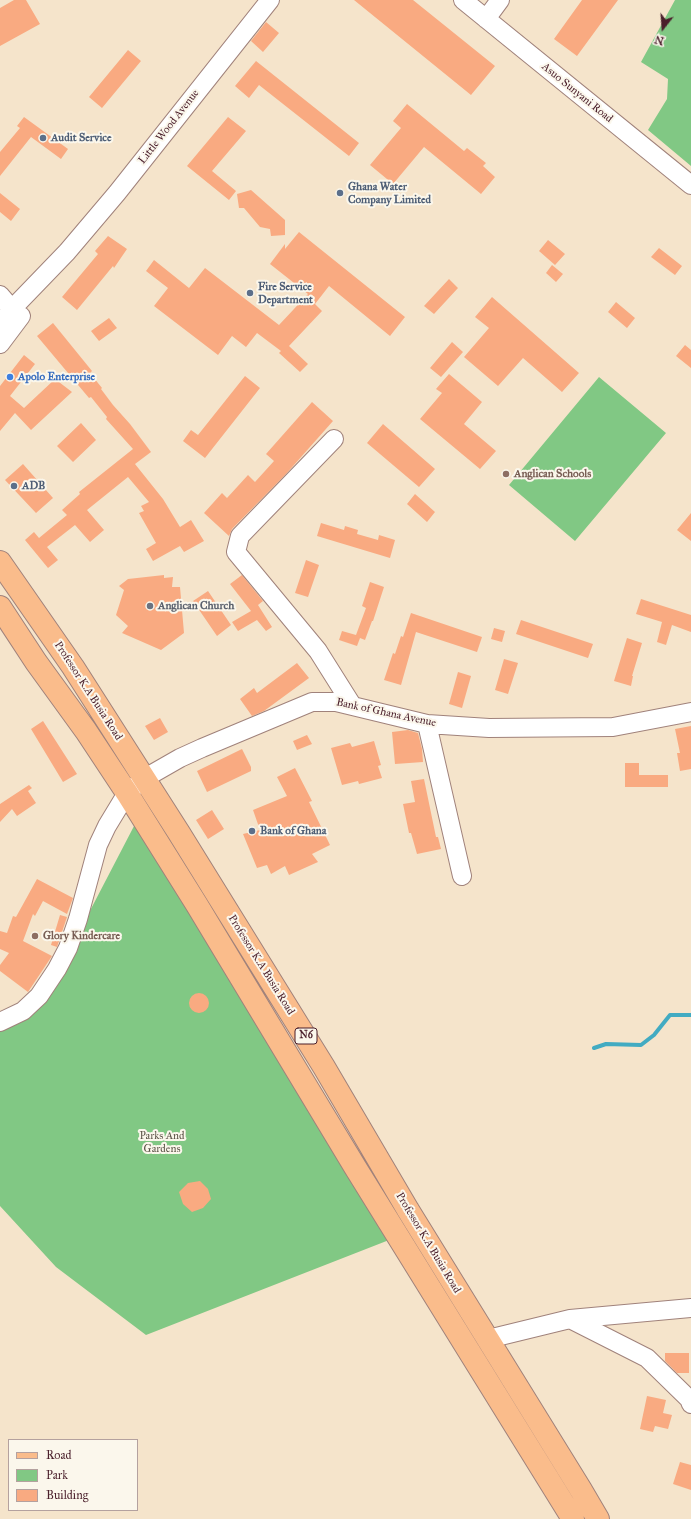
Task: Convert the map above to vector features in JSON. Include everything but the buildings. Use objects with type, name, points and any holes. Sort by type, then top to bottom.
[{"type":"main road","name":"Professor K.A Busia Road","points":[[0,562],[73,667],[145,778],[324,1067],[408,1210],[598,1519]]},
{"type":"main road","name":"Professor K.A Busia Road","points":[[0,607],[36,662],[86,731],[127,793],[201,912],[351,1161],[573,1519]]},
{"type":"street","name":"Little Wood Avenue","points":[[0,324],[12,309],[67,252],[117,193],[270,0]]},
{"type":"street","name":"Asuo Sunyani Road","points":[[463,0],[691,185]]},
{"type":"street","points":[[486,19],[500,0]]},
{"type":"street","name":"Little Wood Avenue","points":[[0,344],[67,252]]},
{"type":"street","points":[[0,295],[12,309]]},
{"type":"street","points":[[334,439],[240,536],[236,552],[318,651],[352,705]]},
{"type":"street","name":"Bank of Ghana Avenue","points":[[0,1022],[23,1011],[39,996],[57,969],[68,948],[78,919],[98,845],[107,826],[127,793],[145,778],[202,748],[312,702],[336,702],[352,705],[427,724],[489,728],[613,727],[691,712]]},
{"type":"street","points":[[427,724],[462,876]]},
{"type":"street","points":[[488,1339],[570,1319],[691,1308]]},
{"type":"street","points":[[570,1319],[647,1358],[689,1399],[691,1404]]},
{"type":"green space","points":[[675,0],[691,0],[691,166],[648,130],[667,99],[668,79],[641,62]]},
{"type":"green space","points":[[599,377],[666,433],[575,541],[509,485]]},
{"type":"green space","name":"Parks And Gardens","points":[[146,803],[407,1233],[146,1335],[56,1267],[0,1206],[0,1024],[67,955]]},
{"type":"waterway","points":[[594,1048],[606,1044],[641,1045],[654,1035],[670,1015],[691,1015]]},
{"type":"place","name":"Audit Service","points":[[43,138]]},
{"type":"place","name":"Ghana Water Company Limited","points":[[340,193]]},
{"type":"place","name":"Fire Service Department","points":[[250,293]]},
{"type":"place","name":"Apolo Enterprise","points":[[10,377]]},
{"type":"place","name":"Anglican Schools","points":[[506,474]]},
{"type":"place","name":"ADB","points":[[14,486]]},
{"type":"place","name":"Anglican Church","points":[[150,606]]},
{"type":"place","name":"Bank of Ghana","points":[[252,831]]},
{"type":"place","name":"Glory Kindercare","points":[[35,936]]}]
